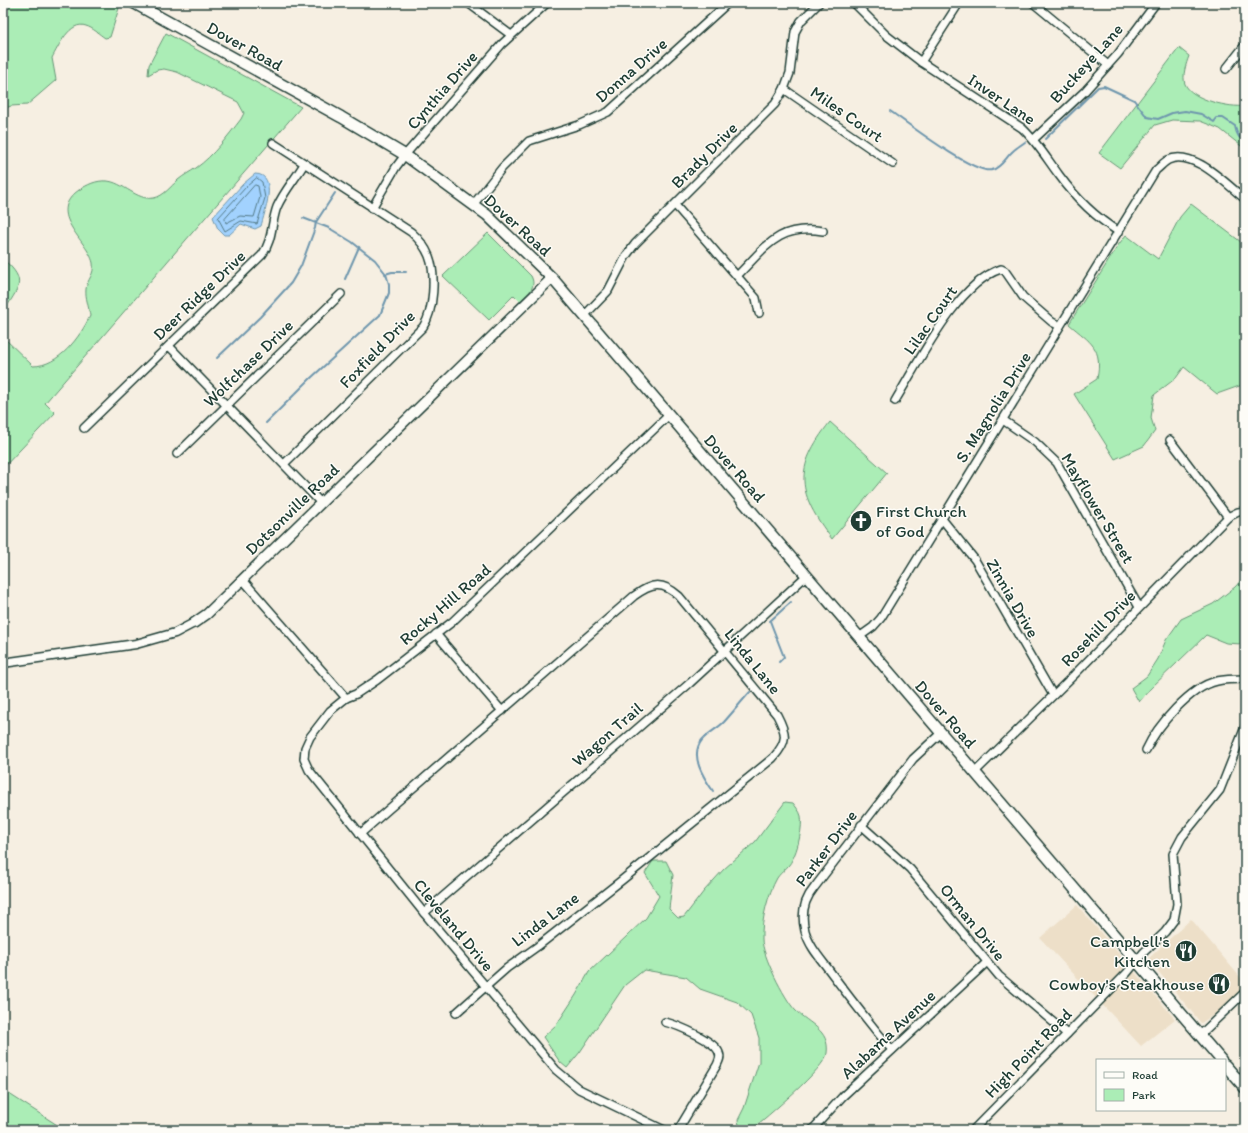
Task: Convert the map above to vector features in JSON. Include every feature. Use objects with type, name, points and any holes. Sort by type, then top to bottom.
[{"type":"main road","name":"Dover Road","points":[[134,3],[341,117],[405,155],[472,205],[514,240],[552,278],[1220,1059]]},
{"type":"main road","name":"Dotsonville Road","points":[[194,623],[207,614],[243,580],[552,278]]},
{"type":"main road","points":[[1226,1066],[1245,1088]]},
{"type":"street","points":[[468,3],[511,35]]},
{"type":"street","name":"Cynthia Drive","points":[[372,208],[396,167],[405,155],[511,35],[547,3]]},
{"type":"street","name":"Donna Drive","points":[[472,205],[502,168],[529,141],[578,125],[608,112],[728,3]]},
{"type":"street","name":"Brady Drive","points":[[584,316],[611,286],[633,247],[769,112],[784,89],[790,72],[795,32],[801,21],[819,3]]},
{"type":"street","name":"Inver Lane","points":[[854,3],[886,35],[921,62],[1014,122],[1034,139],[1071,190],[1092,212],[1119,232]]},
{"type":"street","points":[[921,62],[959,3]]},
{"type":"street","points":[[1033,3],[1108,65]]},
{"type":"street","name":"Buckeye Lane","points":[[1034,139],[1078,99],[1108,65],[1156,3]]},
{"type":"street","points":[[1226,69],[1245,45]]},
{"type":"street","name":"Miles Court","points":[[784,89],[893,164]]},
{"type":"street","name":"Foxfield Drive","points":[[273,143],[411,232],[424,246],[431,262],[432,270],[432,301],[430,315],[420,330],[284,464]]},
{"type":"street","name":"S. Magnolia Drive","points":[[859,638],[873,627],[881,618],[1156,170],[1168,160],[1184,158],[1198,162],[1245,199]]},
{"type":"street","name":"Deer Ridge Drive","points":[[84,428],[265,250],[271,238],[277,208],[304,164]]},
{"type":"street","points":[[675,205],[756,298],[759,313]]},
{"type":"street","points":[[737,276],[772,242],[783,234],[800,230],[823,232]]},
{"type":"street","name":"Lilac Court","points":[[895,401],[953,308],[992,272],[1001,269],[1009,275],[1023,297],[1031,305],[1052,322],[1060,326]]},
{"type":"street","name":"Wolfchase Drive","points":[[177,454],[341,294]]},
{"type":"street","points":[[169,346],[321,503]]},
{"type":"street","name":"Rocky Hill Road","points":[[346,698],[356,694],[377,680],[452,622],[669,415]]},
{"type":"street","name":"Mayflower Street","points":[[1002,420],[1035,442],[1057,463],[1139,607]]},
{"type":"street","points":[[1170,440],[1228,517]]},
{"type":"street","name":"Rosehill Drive","points":[[975,772],[1228,517],[1238,512],[1245,511]]},
{"type":"street","name":"Zinnia Drive","points":[[942,519],[975,560],[1053,695]]},
{"type":"street","name":"Wagon Trail","points":[[424,913],[690,683],[806,576]]},
{"type":"street","points":[[243,580],[346,698]]},
{"type":"street","name":"Linda Lane","points":[[360,834],[634,596],[651,586],[664,585],[679,596],[777,715],[785,735],[781,748],[773,758],[538,946],[506,968],[486,988],[456,1013]]},
{"type":"street","name":"Dotsonville Road","points":[[3,663],[136,644],[175,633],[194,623]]},
{"type":"street","points":[[436,634],[502,712]]},
{"type":"street","points":[[1146,750],[1157,729],[1191,694],[1216,681],[1245,679]]},
{"type":"street","name":"Cleveland Drive","points":[[346,698],[330,711],[310,737],[305,748],[304,759],[309,770],[424,913],[556,1070],[573,1085],[664,1130]]},
{"type":"street","name":"High Point Road","points":[[973,1130],[1138,962],[1144,952],[1165,932],[1174,920],[1177,904],[1173,854],[1182,837],[1220,790],[1245,727]]},
{"type":"street","name":"Parker Drive","points":[[892,1050],[860,1012],[812,947],[805,932],[803,916],[806,898],[861,825],[913,759],[942,733]]},
{"type":"street","name":"Orman Drive","points":[[861,825],[910,869],[986,963],[1026,1001],[1067,1034]]},
{"type":"street","name":"Alabama Avenue","points":[[812,1130],[843,1096],[986,963]]},
{"type":"street","points":[[1200,1035],[1245,992]]},
{"type":"street","points":[[665,1022],[676,1025],[709,1042],[720,1054],[718,1065],[678,1130]]},
{"type":"shaded area","points":[[1077,905],[1175,1019],[1141,1046],[1040,938]]},
{"type":"shaded area","points":[[1191,919],[1245,983],[1245,988],[1223,1009],[1201,1023],[1148,959]]},
{"type":"green space","points":[[3,3],[109,3],[119,8],[110,37],[105,38],[86,26],[80,25],[75,27],[61,41],[52,58],[56,80],[27,105],[11,106],[3,109]]},
{"type":"green space","points":[[166,33],[301,107],[45,403],[55,413],[3,468],[3,337],[33,366],[43,365],[60,356],[68,349],[81,333],[90,316],[86,289],[93,271],[93,263],[90,254],[71,227],[67,218],[66,208],[70,199],[85,186],[103,181],[119,184],[142,197],[158,197],[180,178],[208,158],[231,132],[244,113],[238,102],[177,72],[164,69],[157,70],[148,75],[149,65]]},
{"type":"green space","points":[[1179,48],[1189,56],[1184,77],[1185,84],[1189,90],[1203,99],[1212,102],[1230,106],[1245,106],[1245,149],[1220,129],[1200,121],[1172,120],[1155,125],[1120,168],[1099,153]]},
{"type":"green space","points":[[1191,204],[1245,245],[1245,384],[1217,394],[1184,367],[1176,378],[1154,395],[1151,418],[1155,431],[1144,446],[1115,459],[1074,394],[1097,379],[1098,360],[1094,347],[1084,336],[1069,324],[1126,235],[1158,259],[1180,217]]},
{"type":"green space","points":[[488,233],[531,276],[533,280],[531,290],[526,296],[520,301],[514,295],[489,320],[443,276]]},
{"type":"green space","points":[[3,259],[16,273],[18,285],[3,313]]},
{"type":"green space","points":[[830,422],[887,473],[832,539],[820,523],[812,508],[806,494],[804,481],[805,468],[810,454]]},
{"type":"green space","points":[[1245,576],[1245,640],[1241,644],[1226,643],[1206,635],[1150,689],[1139,702],[1131,688],[1147,676],[1158,659],[1166,640],[1181,619],[1213,604],[1235,587]]},
{"type":"green space","points":[[785,802],[793,803],[800,812],[801,832],[791,863],[777,878],[771,892],[764,916],[762,939],[763,946],[774,976],[790,1004],[822,1033],[825,1039],[827,1053],[817,1070],[794,1093],[751,1130],[740,1130],[738,1120],[744,1108],[759,1062],[759,1038],[751,1015],[737,1002],[700,989],[686,977],[644,970],[625,985],[580,1052],[567,1068],[560,1062],[543,1037],[557,1024],[589,972],[646,918],[659,896],[645,873],[653,861],[666,861],[673,875],[669,909],[678,918],[684,917],[704,891],[724,869],[755,842]]},
{"type":"green space","points":[[3,1090],[65,1130],[3,1130]]},
{"type":"water","points":[[255,174],[262,176],[266,180],[268,187],[267,204],[261,226],[255,229],[241,224],[229,235],[224,235],[218,229],[213,217],[243,184]]},
{"type":"waterway","points":[[1045,139],[1098,87],[1104,86],[1134,100],[1147,117],[1158,119],[1172,113],[1185,111],[1201,114],[1214,122],[1217,118],[1223,118],[1235,126],[1238,135],[1245,141]]},
{"type":"waterway","points":[[890,111],[957,157],[971,165],[983,169],[992,170],[999,167],[1013,151],[1025,142]]},
{"type":"waterway","points":[[217,358],[260,317],[291,283],[301,266],[316,222],[335,193]]},
{"type":"waterway","points":[[266,423],[311,378],[380,315],[389,293],[389,284],[386,274],[375,260],[352,242],[329,228],[303,218]]},
{"type":"waterway","points":[[345,279],[359,247]]},
{"type":"waterway","points":[[385,274],[392,272],[406,272]]},
{"type":"waterway","points":[[779,662],[784,657],[770,621],[791,602]]},
{"type":"waterway","points":[[713,791],[699,767],[697,760],[698,746],[704,738],[724,722],[750,692]]},
{"type":"place","name":"First Church of God","points":[[861,521]]},
{"type":"place","name":"Campbell's Kitchen","points":[[1186,951]]},
{"type":"place","name":"Cowboy's Steakhouse","points":[[1219,984]]}]
